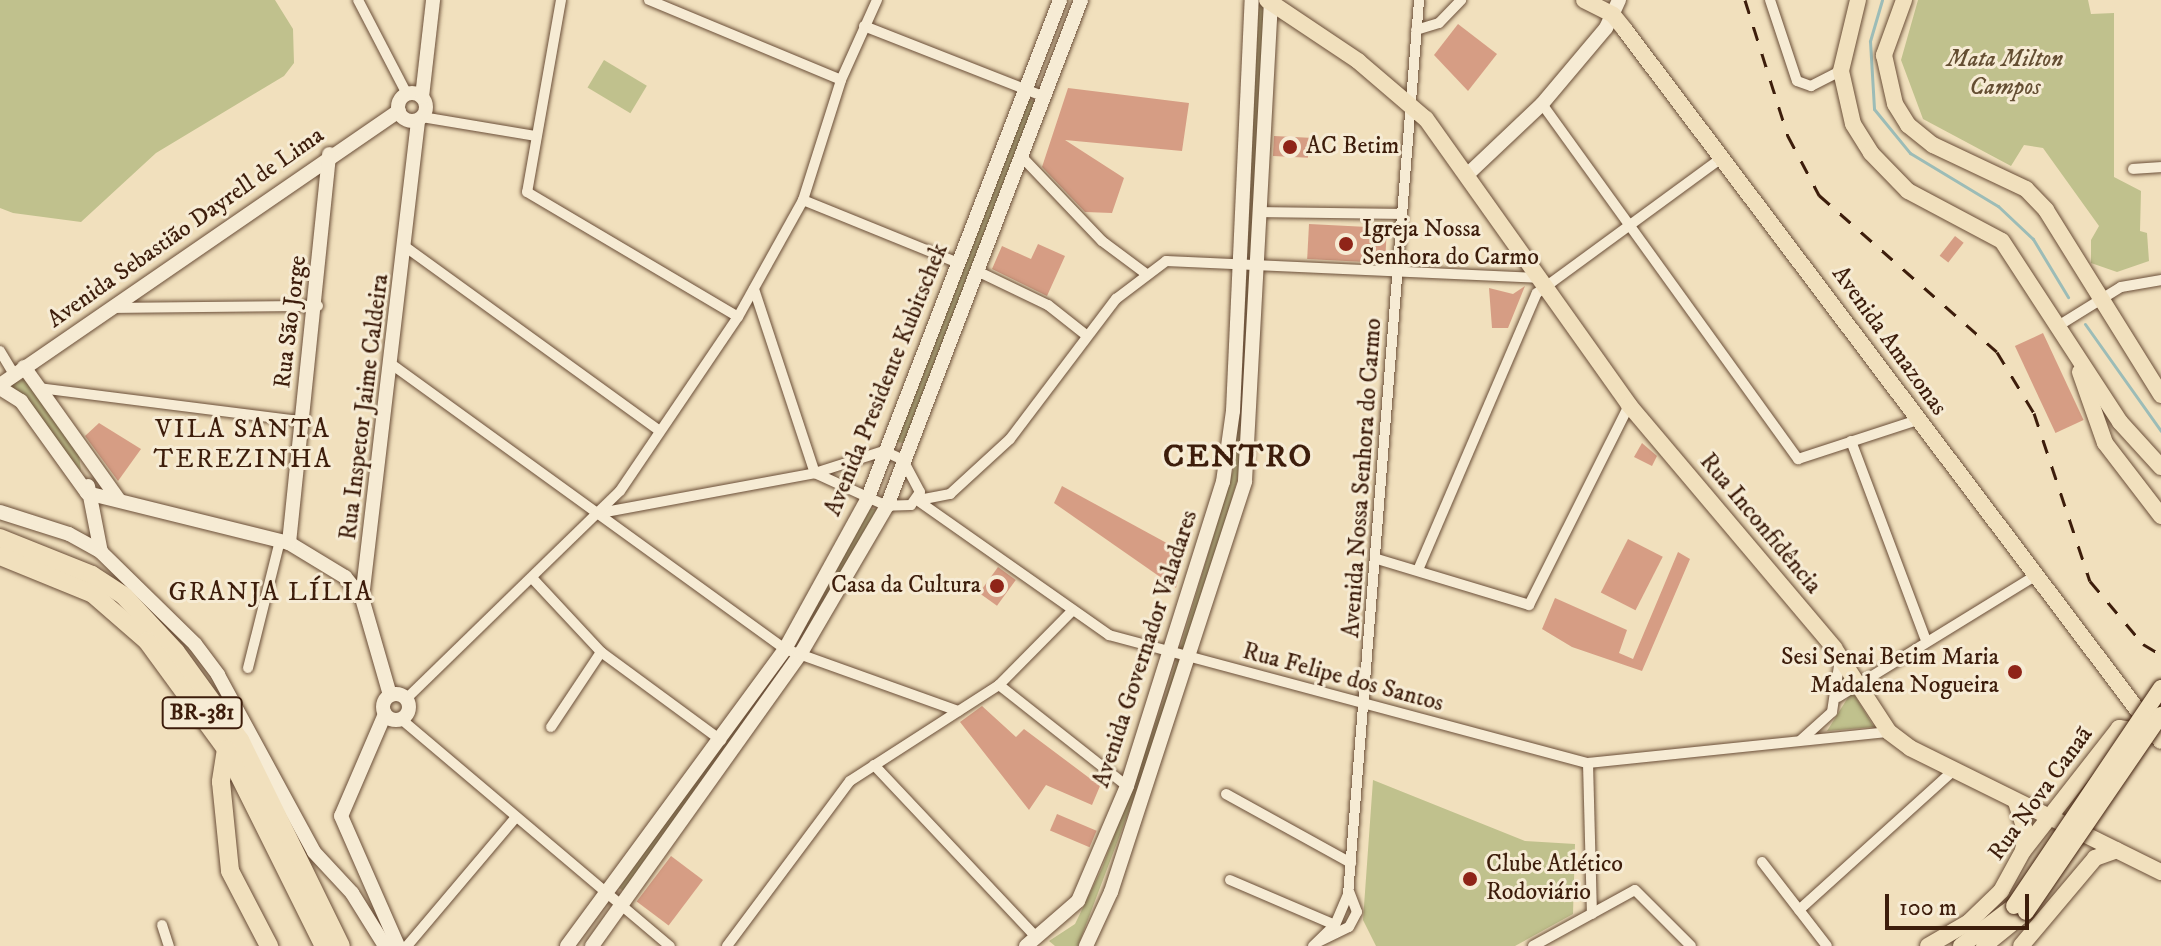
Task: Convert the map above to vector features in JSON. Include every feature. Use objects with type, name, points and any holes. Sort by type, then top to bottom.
[{"type":"highway","name":"BR-381","points":[[0,538],[92,575],[124,596],[176,652],[240,740],[341,946]]},
{"type":"highway","name":"BR-381","points":[[0,556],[93,594],[147,641],[226,749],[324,946]]},
{"type":"highway","points":[[226,749],[221,782],[230,871],[269,946]]},
{"type":"main road","name":"Avenida Amazonas","points":[[1584,0],[1616,7],[1917,420],[2036,575],[2154,718],[2161,742]]},
{"type":"main road","points":[[1858,0],[1841,71],[1853,124],[1871,153],[1908,191],[2002,241],[2120,422],[2161,467]]},
{"type":"main road","points":[[1904,0],[1884,55],[1895,104],[1908,125],[1933,145],[2026,189],[2046,210],[2161,395]]},
{"type":"main road","name":"Rua Inconfidência","points":[[1270,1],[1409,103],[1468,174],[1541,283],[1629,405],[1840,656],[1889,732],[1953,771],[2161,872]]},
{"type":"main road","points":[[2071,348],[2105,443],[2161,516]]},
{"type":"main road","points":[[1961,946],[2020,909],[2161,688]]},
{"type":"main road","points":[[1984,946],[2020,909],[2154,718]]},
{"type":"main road","name":"Rua Nova Canaã","points":[[1928,946],[1969,922],[2001,891],[2023,851],[2119,728],[2129,725],[2161,742]]},
{"type":"main road","points":[[2016,802],[2026,832],[2023,851]]},
{"type":"main road","points":[[2021,946],[2095,858],[2117,850]]},
{"type":"street","points":[[358,0],[407,94]]},
{"type":"street","points":[[407,94],[422,97],[433,0]]},
{"type":"street","points":[[561,0],[527,192],[738,317]]},
{"type":"street","points":[[649,0],[841,80]]},
{"type":"street","points":[[406,699],[600,513],[738,317],[803,200],[841,80],[877,0]]},
{"type":"street","name":"Avenida Presidente Kubitschek","points":[[567,946],[785,649],[867,500],[1060,0]]},
{"type":"street","name":"Avenida Presidente Kubitschek","points":[[592,946],[801,653],[887,506],[1081,0]]},
{"type":"street","name":"Avenida Governador Valadares","points":[[1086,946],[1111,892],[1191,658],[1245,481],[1252,0]]},
{"type":"street","name":"Avenida Nossa Senhora do Carmo","points":[[1316,944],[1335,925],[1349,891],[1366,707],[1419,0]]},
{"type":"street","points":[[1416,30],[1439,23],[1461,0]]},
{"type":"street","points":[[1770,0],[1797,81],[1811,86],[1841,71]]},
{"type":"street","name":"Avenida Governador Valadares","points":[[1034,944],[1078,901],[1127,786],[1229,454],[1249,265],[1259,212],[1270,1]]},
{"type":"street","points":[[1468,174],[1542,104],[1616,7]]},
{"type":"street","points":[[864,26],[1045,97]]},
{"type":"street","points":[[407,94],[399,111],[420,119],[536,136]]},
{"type":"street","name":"Rua Inspetor Jaime Caldeira","points":[[390,695],[362,598],[394,366],[422,97]]},
{"type":"street","points":[[1542,104],[1798,459],[1917,420]]},
{"type":"street","name":"Avenida Sebastião Dayrell de Lima","points":[[0,386],[329,154],[399,111]]},
{"type":"street","name":"Rua São Jorge","points":[[248,668],[285,542],[318,306],[329,154]]},
{"type":"street","points":[[1022,157],[1102,241],[1145,273]]},
{"type":"street","points":[[1418,570],[1541,283],[1723,157]]},
{"type":"street","points":[[2133,169],[2161,167]]},
{"type":"street","points":[[803,200],[958,263]]},
{"type":"street","points":[[1259,212],[1401,214]]},
{"type":"street","points":[[407,248],[658,430]]},
{"type":"street","points":[[754,289],[815,473],[867,500],[887,506],[950,494],[1010,439],[1086,335],[1145,273],[1166,261],[1399,271],[1541,283]]},
{"type":"street","points":[[977,271],[1048,305],[1086,335]]},
{"type":"street","points":[[2058,326],[2098,298],[2161,280]]},
{"type":"street","points":[[113,308],[318,306]]},
{"type":"street","points":[[0,351],[39,388],[119,500]]},
{"type":"street","points":[[394,366],[785,649],[958,711]]},
{"type":"street","points":[[0,386],[21,401],[87,493],[285,542],[345,577],[362,598]]},
{"type":"street","points":[[39,388],[300,421]]},
{"type":"street","points":[[1377,559],[1529,605],[1629,405]]},
{"type":"street","points":[[1851,441],[1925,638]]},
{"type":"street","points":[[600,513],[815,473],[884,451],[903,460],[918,483],[917,500]]},
{"type":"street","points":[[89,462],[87,493],[101,552]]},
{"type":"street","name":"Rua Felipe dos Santos","points":[[917,500],[1109,635],[1366,707],[1588,763],[1889,732]]},
{"type":"street","points":[[0,512],[69,534],[101,552],[150,596],[218,675],[314,852],[352,893],[385,946]]},
{"type":"street","points":[[1838,697],[1925,638],[2036,575]]},
{"type":"street","points":[[533,579],[601,652],[721,740]]},
{"type":"street","points":[[727,946],[835,796],[874,765],[999,685],[1073,610]]},
{"type":"street","points":[[551,727],[601,652]]},
{"type":"street","points":[[1800,741],[1822,726],[1838,697],[1840,656]]},
{"type":"street","points":[[999,685],[1127,786]]},
{"type":"street","points":[[398,946],[341,816],[385,714],[390,695],[406,699]]},
{"type":"street","points":[[401,719],[408,710],[406,699]]},
{"type":"street","points":[[385,714],[401,719],[670,946]]},
{"type":"street","points":[[1588,763],[1592,914]]},
{"type":"street","points":[[874,765],[1034,944]]},
{"type":"street","points":[[1799,910],[1953,771]]},
{"type":"street","points":[[1226,794],[1351,863]]},
{"type":"street","points":[[407,946],[516,817]]},
{"type":"street","points":[[1762,862],[1827,946]]},
{"type":"street","points":[[1230,880],[1335,925]]},
{"type":"street","points":[[1533,946],[1635,890],[1691,946]]},
{"type":"street","points":[[1316,944],[1349,927],[1357,912],[1349,891]]},
{"type":"street","points":[[162,925],[169,946]]},
{"type":"green space","points":[[0,0],[275,0],[293,29],[294,63],[284,76],[156,153],[81,222],[13,213],[0,208]]},
{"type":"green space","points":[[1259,0],[1266,0],[1245,437],[1237,481],[1175,689],[1078,946],[1055,946],[1049,941],[1075,924],[1102,868],[1167,692],[1235,464]]},
{"type":"green space","name":"Mata Milton Campos","points":[[1918,0],[2088,0],[2091,14],[2114,13],[2114,177],[2141,191],[2140,231],[2147,233],[2149,261],[2117,272],[2091,263],[2091,240],[2099,226],[2043,148],[2024,145],[2011,166],[1923,119],[1901,60]]},
{"type":"green space","points":[[604,60],[647,86],[630,113],[588,87]]},
{"type":"green space","points":[[1026,99],[1037,102],[905,443],[895,442]]},
{"type":"green space","points":[[24,379],[79,455],[81,471],[9,385]]},
{"type":"green space","points":[[869,508],[879,510],[804,642],[797,639]]},
{"type":"green space","points":[[787,654],[794,659],[630,895],[619,888]]},
{"type":"green space","points":[[1852,691],[1874,727],[1827,731]]},
{"type":"green space","name":"Clube Atlético Rodoviário","points":[[1373,780],[1525,841],[1575,844],[1573,914],[1515,946],[1376,946],[1363,920]]},
{"type":"building","points":[[1458,24],[1497,54],[1468,91],[1434,55]]},
{"type":"building","points":[[1068,88],[1189,103],[1182,151],[1065,140],[1124,178],[1112,213],[1085,212],[1042,167]]},
{"type":"building","name":"AC Betim","points":[[1274,136],[1309,138],[1308,158],[1273,156]]},
{"type":"building","name":"Igreja Nossa Senhora do Carmo","points":[[1309,224],[1387,228],[1385,263],[1307,259]]},
{"type":"building","points":[[1955,236],[1964,243],[1948,262],[1940,256]]},
{"type":"building","points":[[1038,244],[1065,256],[1047,296],[992,269],[1002,246],[1031,259]]},
{"type":"building","points":[[1525,286],[1508,328],[1492,328],[1489,288],[1513,294]]},
{"type":"building","points":[[2043,333],[2084,420],[2055,433],[2015,346]]},
{"type":"building","points":[[99,423],[141,449],[118,481],[85,436]]},
{"type":"building","points":[[1642,443],[1657,456],[1652,466],[1634,457]]},
{"type":"building","points":[[1062,486],[1185,553],[1176,588],[1054,503]]},
{"type":"building","points":[[1628,539],[1663,557],[1636,610],[1601,592]]},
{"type":"building","points":[[1678,552],[1690,559],[1642,671],[1572,647],[1542,629],[1555,598],[1627,630],[1619,653],[1633,659]]},
{"type":"building","name":"Casa da Cultura","points":[[998,567],[1016,580],[997,606],[979,593]]},
{"type":"building","points":[[982,706],[1016,737],[1024,729],[1100,786],[1092,805],[1046,785],[1029,810],[960,722]]},
{"type":"building","points":[[1057,814],[1097,831],[1090,847],[1050,831]]},
{"type":"building","points":[[671,856],[703,880],[669,926],[637,902]]},
{"type":"waterway","points":[[1882,0],[1870,41],[1874,109],[1910,153],[1998,206],[2033,239],[2068,297]]},
{"type":"waterway","points":[[2085,324],[2161,431]]},
{"type":"railway","points":[[1745,0],[1788,136],[1819,195],[1997,352],[2034,413],[2090,581],[2143,644],[2161,655]]},
{"type":"place","name":"AC Betim","points":[[1290,147]]},
{"type":"place","name":"Igreja Nossa Senhora do Carmo","points":[[1346,244]]},
{"type":"place","name":"Casa da Cultura","points":[[997,586]]},
{"type":"place","name":"Sesi Senai Betim Maria Madalena Nogueira","points":[[2015,672]]},
{"type":"place","name":"Clube Atlético Rodoviário","points":[[1470,879]]},
{"type":"district","name":"VILA SANTA TEREZINHA","points":[[243,445]]},
{"type":"district","name":"CENTRO","points":[[1238,457]]},
{"type":"district","name":"GRANJA LÍLIA","points":[[271,593]]}]
